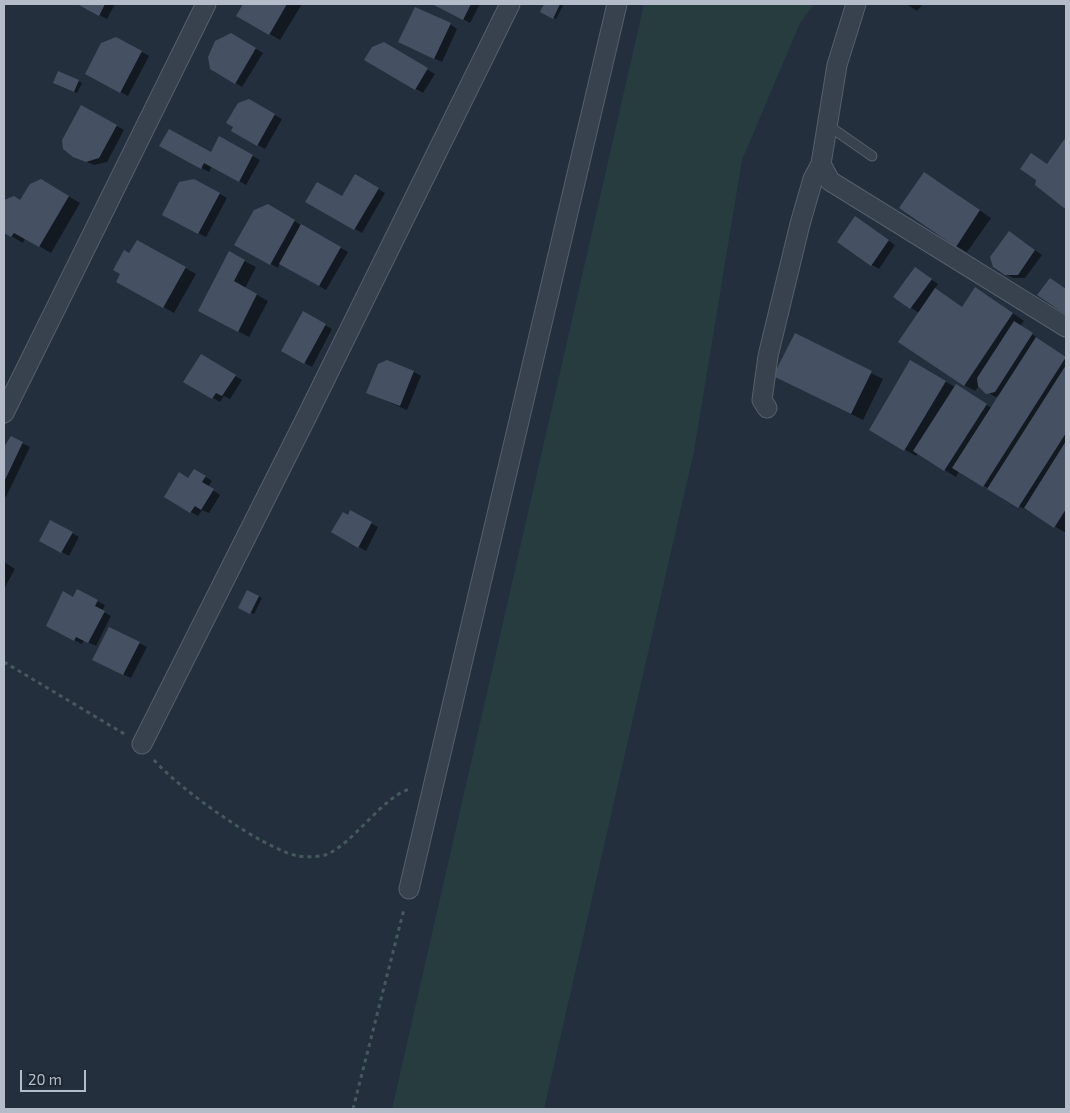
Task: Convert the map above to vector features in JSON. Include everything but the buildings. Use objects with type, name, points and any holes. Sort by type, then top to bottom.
[{"type":"street","points":[[4,413],[206,4]]},
{"type":"street","points":[[142,744],[305,420],[510,4]]},
{"type":"street","points":[[409,889],[617,4]]},
{"type":"street","points":[[767,408],[762,400],[768,356],[800,224],[813,178],[821,164],[837,65],[856,4]]},
{"type":"street","points":[[821,164],[830,181],[1066,327]]},
{"type":"lane","points":[[826,124],[872,156]]},
{"type":"path","points":[[4,662],[142,744],[164,771],[230,822],[280,850],[299,856],[325,855],[346,840],[393,798],[408,789],[433,788]]},
{"type":"path","points":[[353,1109],[409,889]]},
{"type":"green space","points":[[644,4],[814,4],[800,23],[742,160],[694,451],[544,1109],[392,1109]]}]
